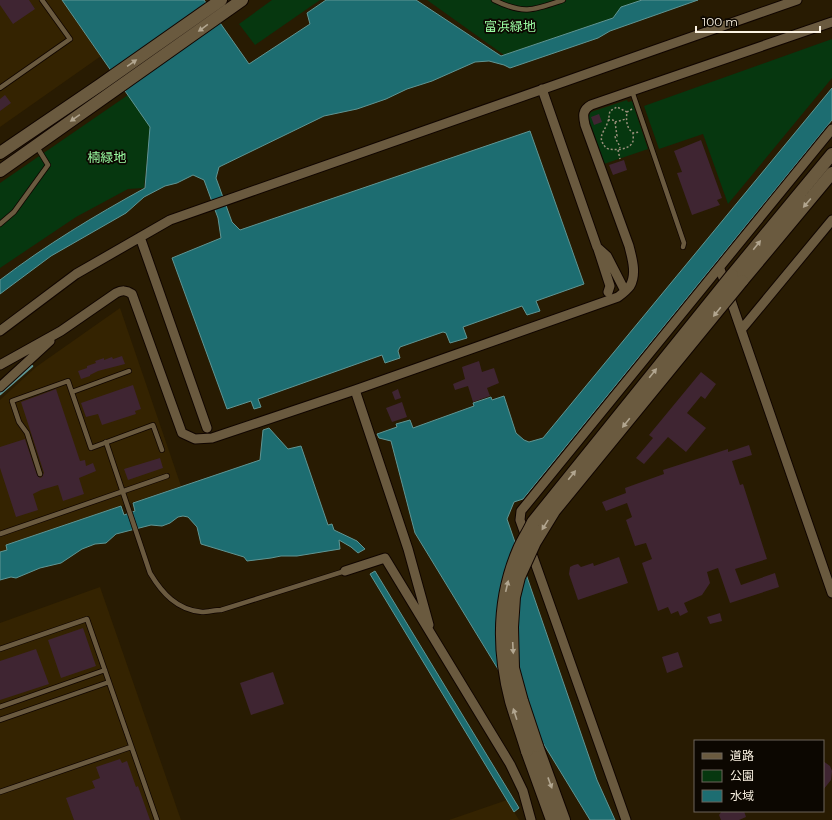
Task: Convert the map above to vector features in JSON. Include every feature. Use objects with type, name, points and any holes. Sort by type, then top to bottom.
[{"type":"street","points":[[0,153],[221,0]]},
{"type":"street","points":[[0,331],[76,274],[170,220],[797,0]]},
{"type":"street","points":[[0,171],[238,2]]},
{"type":"street","points":[[0,366],[61,331],[116,293],[127,291],[132,294],[182,433],[195,439],[212,438],[355,390],[618,297],[629,288],[633,278],[633,263],[629,246],[585,126],[582,116],[586,108],[832,22]]},
{"type":"street","points":[[542,89],[610,286],[608,292]]},
{"type":"street","points":[[626,820],[520,520],[521,511],[720,269],[832,129]]},
{"type":"street","points":[[737,278],[832,154]]},
{"type":"street","points":[[564,820],[511,702],[504,667],[501,636],[503,604],[508,580],[519,549],[533,522],[737,278],[832,173]]},
{"type":"street","points":[[741,330],[832,220]]},
{"type":"street","points":[[140,236],[207,428]]},
{"type":"street","points":[[597,247],[607,256],[625,291]]},
{"type":"street","points":[[720,269],[832,593]]},
{"type":"street","points":[[0,387],[61,331]]},
{"type":"street","points":[[355,390],[408,549],[432,636]]},
{"type":"street","points":[[345,571],[385,558],[510,764],[523,791],[531,820]]},
{"type":"street","points":[[532,748],[552,820]]},
{"type":"lane","points":[[0,88],[70,39],[42,0]]},
{"type":"lane","points":[[494,0],[508,7],[530,10],[564,0]]},
{"type":"lane","points":[[632,91],[684,243],[683,247]]},
{"type":"lane","points":[[0,224],[14,212],[48,165],[36,146]]},
{"type":"lane","points":[[72,392],[129,371]]},
{"type":"lane","points":[[40,474],[27,434],[19,422],[12,401],[68,381],[91,448],[153,425],[162,450]]},
{"type":"lane","points":[[106,442],[150,573],[158,587],[168,598],[182,607],[202,612],[221,610],[345,571]]},
{"type":"lane","points":[[0,534],[167,476]]},
{"type":"lane","points":[[0,649],[88,619],[157,820]]},
{"type":"lane","points":[[0,707],[105,670]]},
{"type":"lane","points":[[0,720],[109,682]]},
{"type":"lane","points":[[0,792],[131,747]]},
{"type":"path","points":[[627,112],[638,106]]},
{"type":"path","points":[[618,107],[627,112],[626,119],[630,131],[633,133],[633,143],[630,146],[619,149],[606,148],[602,140],[603,130],[608,123],[610,111],[618,107]]},
{"type":"path","points":[[608,120],[613,120],[615,122],[626,119]]},
{"type":"path","points":[[615,122],[617,136],[615,136],[619,143],[620,159]]},
{"type":"path","points":[[633,133],[646,130]]},
{"type":"shaded area","points":[[0,0],[62,0],[101,56],[0,127]]},
{"type":"shaded area","points":[[120,308],[181,486],[6,545],[7,550],[0,552],[0,400],[36,367]]},
{"type":"shaded area","points":[[100,587],[181,820],[0,820],[0,623]]},
{"type":"shaded area","points":[[507,800],[519,820],[449,820]]},
{"type":"green space","points":[[272,0],[320,0],[255,45],[239,24]]},
{"type":"green space","name":"富浜緑地","points":[[427,0],[642,0],[621,7],[613,18],[504,55]]},
{"type":"green space","points":[[832,39],[832,78],[728,204],[703,134],[659,149],[644,106]]},
{"type":"green space","name":"楠緑地","points":[[128,95],[150,127],[144,188],[128,189],[76,217],[0,268],[0,183]]},
{"type":"green space","points":[[627,100],[628,102],[632,101],[648,149],[604,164],[588,117],[591,112]]},
{"type":"water","points":[[62,0],[204,0],[249,64],[310,24],[307,13],[326,0],[416,0],[501,56],[613,18],[621,7],[642,0],[698,0],[610,31],[598,38],[510,68],[489,61],[475,62],[386,99],[357,109],[324,116],[219,167],[216,178],[232,222],[240,230],[530,131],[584,284],[536,301],[540,311],[527,315],[522,306],[463,327],[467,338],[450,343],[446,333],[443,332],[400,347],[398,351],[400,358],[385,363],[382,355],[258,399],[261,407],[254,409],[251,401],[227,409],[172,258],[221,238],[218,218],[204,180],[193,175],[177,183],[165,186],[144,197],[126,213],[51,256],[0,294],[0,280],[17,267],[71,231],[145,188],[150,127]]},
{"type":"water","points":[[832,88],[832,120],[523,499],[514,502],[507,519],[597,780],[615,820],[590,820],[415,533],[391,441],[379,438],[377,434],[397,427],[396,424],[410,420],[413,428],[474,406],[473,403],[491,397],[492,400],[504,396],[516,433],[524,440],[529,442],[543,438]]},
{"type":"water","points":[[269,428],[288,449],[301,446],[328,525],[332,524],[334,530],[357,541],[365,549],[358,553],[339,540],[340,549],[297,556],[281,556],[247,561],[244,557],[201,544],[197,527],[188,517],[183,516],[178,517],[170,523],[162,526],[151,525],[116,534],[106,543],[95,544],[82,549],[61,563],[40,568],[16,578],[11,577],[0,580],[0,552],[7,550],[6,545],[121,506],[124,515],[135,511],[133,503],[260,460],[263,430]]},
{"type":"water","points":[[375,571],[519,808],[514,812],[370,574]]},
{"type":"building","points":[[0,0],[29,0],[35,9],[13,24],[0,5]]},
{"type":"building","points":[[5,95],[11,103],[0,111],[0,99]]},
{"type":"building","points":[[599,114],[602,122],[594,125],[591,117]]},
{"type":"building","points":[[701,140],[722,198],[717,200],[720,205],[692,215],[677,173],[682,172],[674,151]]},
{"type":"building","points":[[624,160],[627,170],[613,175],[609,165]]},
{"type":"building","points":[[122,356],[125,364],[98,371],[81,379],[78,371],[96,363],[95,361],[112,357],[113,359]]},
{"type":"building","points":[[479,361],[482,372],[494,368],[499,383],[487,388],[490,396],[473,402],[468,386],[455,390],[453,384],[465,379],[462,367]]},
{"type":"building","points":[[701,372],[716,384],[705,399],[701,396],[687,413],[706,428],[686,452],[668,437],[644,464],[636,458],[653,438],[649,435]]},
{"type":"building","points":[[133,385],[141,409],[135,411],[136,414],[102,425],[98,414],[86,417],[81,403]]},
{"type":"building","points":[[56,389],[80,461],[85,460],[86,466],[93,463],[96,471],[79,478],[84,494],[63,501],[58,485],[41,490],[33,494],[38,510],[16,517],[0,468],[0,447],[25,439],[37,475],[40,478],[42,477],[44,473],[21,402]]},
{"type":"building","points":[[398,389],[401,398],[395,400],[392,392]]},
{"type":"building","points":[[402,402],[407,417],[392,422],[386,408]]},
{"type":"building","points":[[749,445],[752,455],[732,461],[740,485],[743,484],[767,559],[735,569],[741,585],[775,573],[779,587],[730,603],[718,568],[707,572],[710,583],[702,595],[684,603],[688,612],[680,616],[678,611],[671,614],[668,607],[658,611],[642,563],[652,559],[646,543],[635,546],[626,520],[632,517],[627,503],[606,511],[602,502],[626,493],[625,488],[664,474],[663,470],[728,449],[728,452]]},
{"type":"building","points":[[160,458],[163,468],[128,480],[124,469]]},
{"type":"building","points":[[619,557],[628,583],[578,600],[569,574],[570,567],[578,564],[581,567],[593,563],[594,566]]},
{"type":"building","points":[[720,613],[722,621],[710,624],[707,617]]},
{"type":"building","points":[[83,628],[96,666],[61,678],[48,640]]},
{"type":"building","points":[[36,649],[49,684],[0,700],[0,661]]},
{"type":"building","points":[[678,652],[683,667],[667,673],[662,657]]},
{"type":"building","points":[[273,672],[284,704],[251,715],[240,683]]},
{"type":"building","points":[[120,759],[122,763],[127,761],[150,820],[74,820],[66,798],[95,788],[92,781],[100,778],[96,767]]},
{"type":"building","points":[[824,762],[830,766],[832,771],[831,780],[824,789]]},
{"type":"building","points":[[721,812],[744,812],[746,817],[739,820],[721,820],[719,815]]},
{"type":"waterway","points":[[0,394],[32,366]]}]
